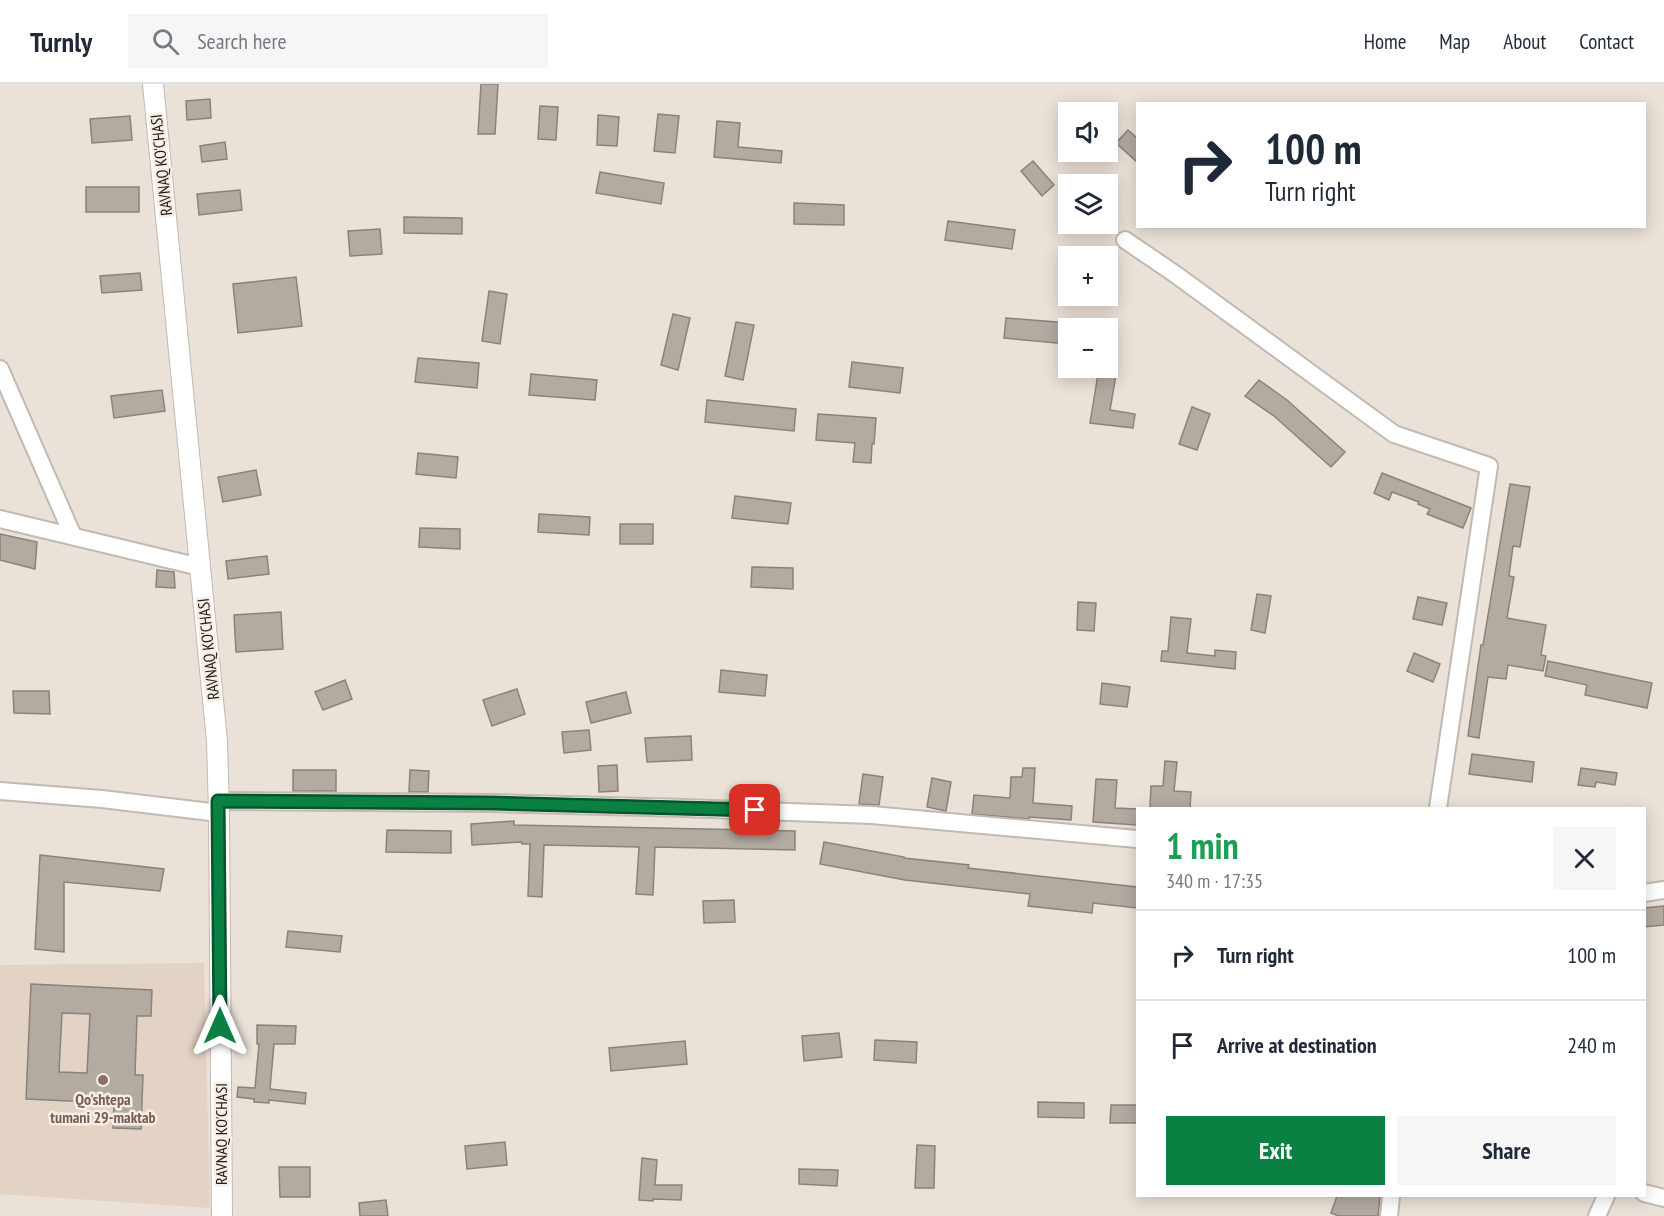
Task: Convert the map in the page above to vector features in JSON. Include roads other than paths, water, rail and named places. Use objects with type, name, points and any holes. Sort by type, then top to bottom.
[{"type":"street","name":"RAVNAQ KO'CHASI","points":[[153,84],[217,741],[222,1216]]},
{"type":"street","points":[[1125,240],[1394,434],[1488,466],[1438,807]]},
{"type":"street","points":[[0,369],[73,536]]},
{"type":"street","points":[[0,519],[200,567]]},
{"type":"street","points":[[0,791],[219,807],[493,803],[709,808],[872,815],[1136,839]]},
{"type":"street","points":[[1646,892],[1664,890]]},
{"type":"street","points":[[1646,1194],[1664,1198]]},
{"type":"street","points":[[1389,1216],[1391,1197]]},
{"type":"street","points":[[1597,1216],[1606,1197]]},
{"type":"place","name":"Qo'shtepa tumani 29-maktab","points":[[103,1080]]}]
